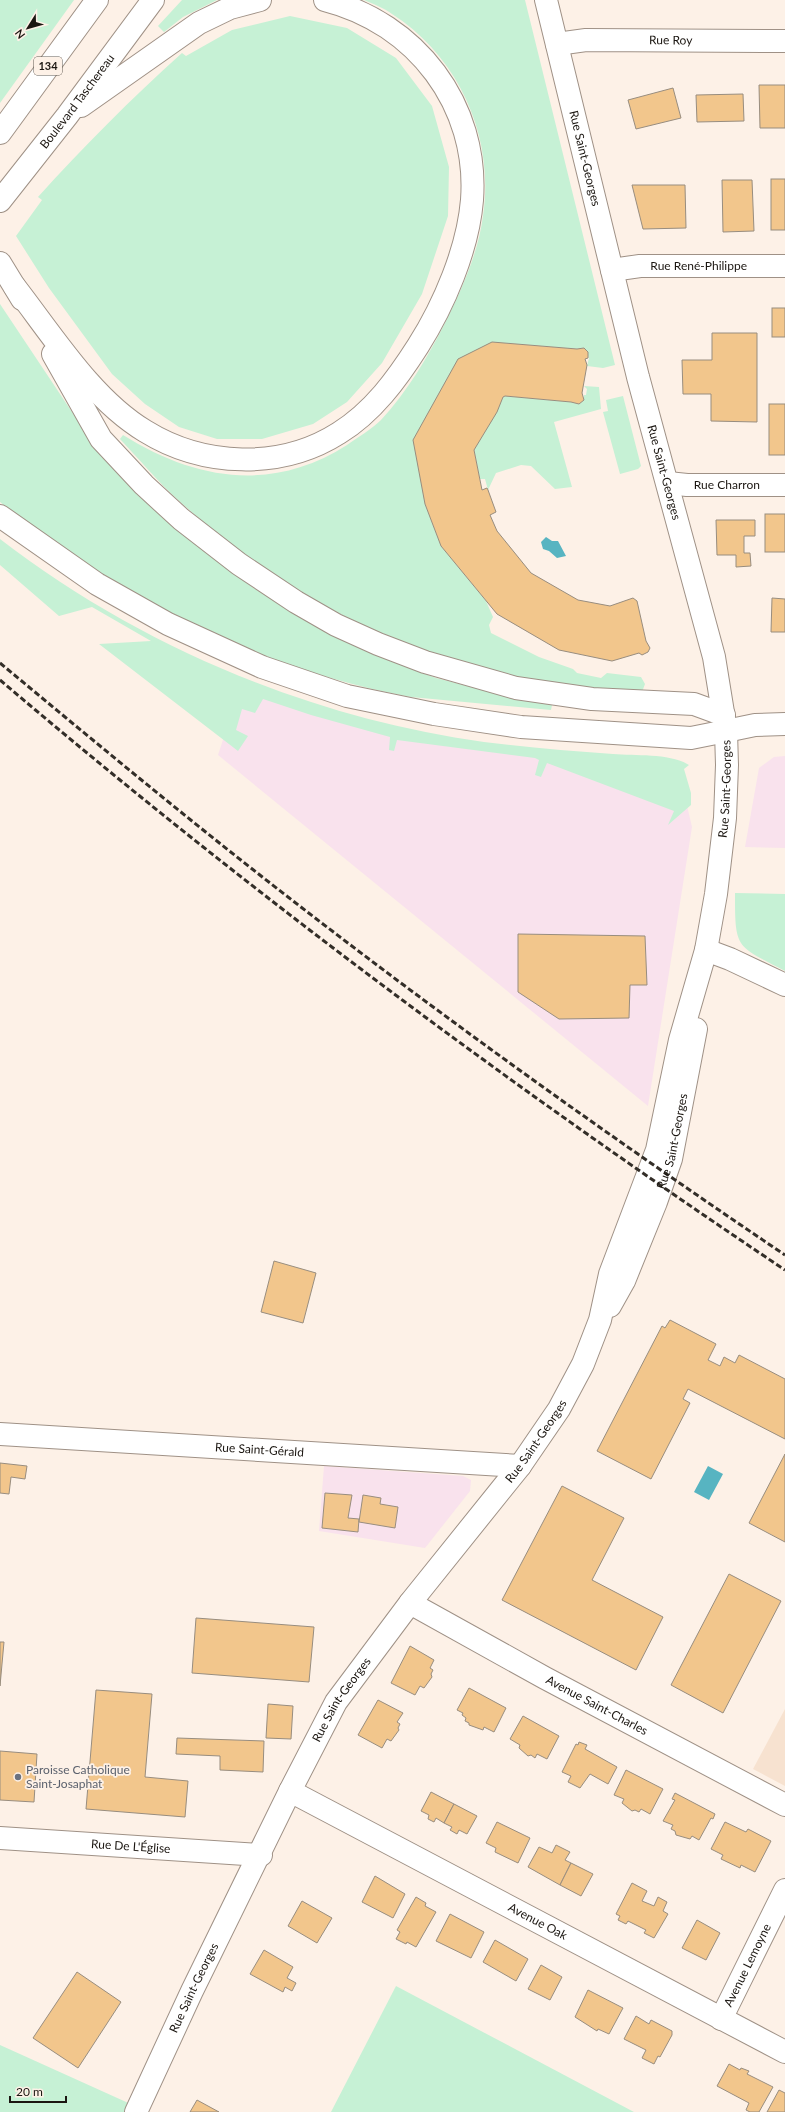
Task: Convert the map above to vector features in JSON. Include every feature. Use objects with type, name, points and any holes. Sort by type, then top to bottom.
[{"type":"main road","name":"134","points":[[0,133],[97,0]]},
{"type":"main road","name":"Boulevard Taschereau","points":[[0,201],[67,116],[153,0]]},
{"type":"main road","points":[[67,116],[199,23],[230,8],[260,0]]},
{"type":"main road","points":[[15,287],[70,359],[106,400],[143,430],[183,450],[210,457],[233,459],[256,459],[286,455],[302,451],[329,439],[366,413],[402,371],[441,306],[456,265],[470,215],[472,198],[471,161],[465,129],[452,96],[434,69],[422,55],[381,22],[354,9],[325,0]]},
{"type":"main road","name":"Rue Saint-Georges","points":[[136,2112],[192,1991],[261,1855],[290,1791],[336,1702],[410,1603],[520,1466],[559,1409],[583,1364],[600,1320],[624,1281],[656,1202],[671,1159],[694,1045],[706,950],[716,894],[725,818],[728,765],[725,723],[714,657],[638,377],[546,0]]},
{"type":"main road","name":"Rue Roy","points":[[557,44],[586,40],[785,41]]},
{"type":"main road","points":[[0,263],[101,439],[116,456],[181,519],[239,564],[296,602],[336,624],[397,652],[493,683],[538,692],[592,699],[694,704],[725,723]]},
{"type":"main road","name":"Rue René-Philippe","points":[[612,270],[640,266],[785,266]]},
{"type":"main road","name":"Rue Charron","points":[[668,483],[687,485],[785,485]]},
{"type":"main road","points":[[0,516],[79,573],[118,598],[162,621],[202,641],[255,664],[347,696],[455,718],[527,727],[691,738],[725,723],[755,725],[785,724]]},
{"type":"main road","points":[[706,950],[730,959],[785,985]]},
{"type":"main road","name":"Rue Saint-Gérald","points":[[0,1434],[520,1466]]},
{"type":"main road","name":"Avenue Saint-Charles","points":[[410,1603],[545,1678],[785,1805]]},
{"type":"main road","name":"Avenue Oak","points":[[290,1791],[721,2020],[785,2052]]},
{"type":"main road","name":"Rue De L'Église","points":[[0,1838],[261,1855]]},
{"type":"main road","name":"Avenue Lemoyne","points":[[721,2020],[785,1890]]},
{"type":"shaded area","points":[[240,688],[396,738],[677,763],[692,827],[648,1106],[218,755]]},
{"type":"shaded area","points":[[785,756],[785,848],[745,847],[759,768],[774,757]]},
{"type":"shaded area","points":[[324,1466],[463,1476],[471,1480],[470,1491],[425,1548],[319,1531]]},
{"type":"shaded area","points":[[785,1709],[785,1786],[753,1769]]},
{"type":"green space","points":[[0,0],[74,0],[0,103]]},
{"type":"green space","points":[[182,0],[217,0],[183,17],[164,32],[158,26]]},
{"type":"green space","points":[[364,0],[525,0],[615,365],[603,368],[587,366],[589,358],[584,348],[577,349],[492,342],[425,504],[441,546],[486,601],[493,617],[489,625],[491,633],[539,657],[573,669],[577,673],[601,678],[607,673],[641,677],[645,684],[642,692],[577,687],[513,676],[452,660],[393,638],[336,611],[281,579],[228,542],[178,500],[120,439],[123,435],[150,450],[178,462],[206,471],[234,475],[262,475],[290,470],[319,460],[347,445],[381,420],[408,386],[431,350],[457,299],[473,258],[481,230],[485,186],[483,157],[477,129],[467,102],[453,76],[436,53],[416,32],[392,14]]},
{"type":"green space","points":[[290,16],[347,28],[396,58],[432,106],[449,167],[448,216],[422,294],[382,363],[347,402],[313,424],[262,439],[217,439],[179,427],[145,404],[112,374],[49,288],[16,236],[42,200],[38,197],[108,123],[182,53],[186,56],[232,30]]},
{"type":"green space","points":[[0,304],[74,415],[96,444],[185,535],[252,587],[309,622],[346,641],[409,668],[436,678],[499,694],[552,705],[551,710],[411,697],[355,685],[300,669],[246,649],[142,599],[45,537],[0,502]]},
{"type":"green space","points":[[584,386],[599,387],[601,409],[554,422],[572,487],[555,489],[531,466],[521,465],[496,473],[488,490],[485,479],[480,479],[474,450],[503,397],[571,402],[579,404],[584,400],[584,395],[586,395],[587,389]]},
{"type":"green space","points":[[623,396],[641,466],[638,469],[620,474],[603,412],[608,411],[606,400]]},
{"type":"green space","points":[[0,539],[54,577],[110,612],[168,644],[229,672],[291,695],[355,715],[419,731],[500,744],[672,758],[689,765],[684,769],[691,793],[691,805],[668,825],[674,811],[547,763],[541,777],[535,775],[539,760],[535,758],[397,740],[394,751],[389,750],[390,737],[311,715],[263,699],[255,713],[242,709],[236,730],[248,736],[238,751],[99,644],[151,641],[92,607],[59,616],[0,565]]},
{"type":"green space","points":[[735,893],[785,894],[785,971],[757,956],[742,944],[738,936],[736,926]]},
{"type":"green space","points":[[396,1986],[634,2112],[331,2112]]},
{"type":"green space","points":[[0,2045],[135,2106],[133,2112],[0,2112]]},
{"type":"water","points":[[546,537],[552,541],[558,541],[566,556],[557,558],[549,551],[543,549],[541,542]]},
{"type":"water","points":[[708,1466],[723,1474],[709,1500],[694,1492]]},
{"type":"building","points":[[759,85],[785,85],[785,128],[760,128]]},
{"type":"building","points":[[673,88],[681,118],[636,129],[628,100]]},
{"type":"building","points":[[743,94],[744,121],[697,122],[696,95]]},
{"type":"building","points":[[771,179],[785,179],[785,230],[771,230]]},
{"type":"building","points":[[722,180],[752,180],[754,231],[723,232]]},
{"type":"building","points":[[632,185],[685,185],[686,228],[643,229]]},
{"type":"building","points":[[772,308],[785,308],[785,337],[772,337]]},
{"type":"building","points":[[712,333],[757,333],[757,422],[711,421],[711,394],[683,394],[682,360],[712,360]]},
{"type":"building","points":[[492,342],[577,349],[584,348],[588,352],[588,358],[585,359],[587,365],[582,393],[584,400],[579,404],[505,396],[503,397],[497,412],[474,450],[482,490],[487,488],[496,512],[490,515],[497,531],[531,573],[578,600],[610,606],[633,598],[637,601],[646,641],[650,648],[648,652],[642,655],[639,653],[612,661],[559,650],[497,614],[441,546],[425,504],[413,440],[458,359]]},
{"type":"building","points":[[769,404],[785,404],[785,455],[769,455]]},
{"type":"building","points":[[765,514],[785,514],[785,552],[765,552]]},
{"type":"building","points":[[716,520],[755,520],[755,536],[744,536],[744,553],[750,553],[751,566],[736,567],[736,555],[717,555]]},
{"type":"building","points":[[772,598],[785,599],[785,632],[771,632]]},
{"type":"building","points":[[518,934],[645,936],[647,985],[630,985],[629,1018],[559,1019],[518,992]]},
{"type":"building","points":[[274,1261],[316,1273],[303,1323],[261,1312]]},
{"type":"building","points":[[670,1320],[716,1344],[708,1360],[720,1366],[724,1357],[735,1363],[739,1355],[785,1379],[785,1439],[688,1389],[683,1399],[690,1403],[651,1479],[597,1451],[662,1326],[665,1328]]},
{"type":"building","points":[[785,1454],[785,1542],[749,1523]]},
{"type":"building","points":[[0,1463],[27,1466],[25,1479],[11,1477],[9,1494],[0,1493]]},
{"type":"building","points":[[562,1486],[624,1518],[592,1580],[663,1617],[636,1670],[502,1600]]},
{"type":"building","points":[[325,1493],[352,1495],[348,1518],[359,1519],[358,1532],[322,1528]]},
{"type":"building","points":[[363,1495],[381,1498],[380,1504],[398,1507],[395,1528],[359,1522]]},
{"type":"building","points":[[729,1574],[781,1601],[723,1713],[671,1685]]},
{"type":"building","points":[[196,1618],[314,1627],[309,1682],[192,1673]]},
{"type":"building","points":[[0,1642],[4,1642],[0,1686]]},
{"type":"building","points":[[410,1646],[434,1660],[430,1668],[433,1670],[431,1674],[432,1677],[424,1688],[420,1686],[415,1695],[391,1683]]},
{"type":"building","points":[[469,1688],[506,1708],[494,1732],[484,1727],[483,1730],[469,1725],[469,1723],[465,1721],[466,1718],[462,1715],[463,1713],[457,1710]]},
{"type":"building","points":[[96,1690],[152,1694],[145,1777],[188,1781],[185,1817],[86,1809]]},
{"type":"building","points":[[378,1700],[403,1713],[397,1722],[400,1724],[398,1728],[399,1730],[391,1741],[387,1739],[382,1748],[358,1735]]},
{"type":"building","points":[[268,1704],[293,1706],[291,1739],[266,1738]]},
{"type":"building","points":[[523,1716],[559,1736],[547,1759],[537,1754],[535,1758],[531,1755],[528,1756],[519,1748],[520,1745],[510,1739]]},
{"type":"building","points":[[177,1738],[264,1741],[263,1772],[220,1770],[220,1756],[176,1754]]},
{"type":"building","points":[[579,1742],[587,1745],[585,1749],[617,1767],[608,1784],[590,1774],[580,1788],[568,1782],[571,1776],[562,1772],[576,1744],[578,1745]]},
{"type":"building","name":"Paroisse Catholique Saint-Josaphat","points":[[0,1751],[37,1754],[34,1802],[0,1800]]},
{"type":"building","points":[[626,1770],[663,1789],[650,1814],[641,1809],[639,1812],[635,1810],[632,1811],[622,1803],[624,1799],[614,1795]]},
{"type":"building","points":[[431,1792],[454,1804],[444,1823],[436,1818],[434,1822],[428,1819],[429,1815],[421,1811]]},
{"type":"building","points":[[675,1793],[715,1814],[713,1819],[711,1818],[699,1840],[692,1836],[690,1839],[676,1835],[675,1831],[671,1829],[673,1825],[663,1821],[675,1800],[672,1799]]},
{"type":"building","points":[[454,1804],[477,1816],[467,1834],[459,1830],[457,1834],[450,1830],[452,1827],[444,1823]]},
{"type":"building","points":[[497,1822],[530,1838],[518,1863],[495,1852],[496,1848],[486,1843]]},
{"type":"building","points":[[725,1822],[746,1832],[748,1829],[771,1841],[755,1872],[741,1865],[740,1868],[721,1859],[723,1855],[711,1849]]},
{"type":"building","points":[[556,1845],[570,1852],[565,1860],[571,1863],[560,1885],[528,1867],[539,1847],[552,1853]]},
{"type":"building","points":[[571,1863],[593,1874],[581,1896],[560,1885]]},
{"type":"building","points":[[375,1876],[405,1894],[393,1918],[362,1902]]},
{"type":"building","points":[[632,1883],[647,1891],[642,1901],[654,1906],[658,1897],[667,1902],[663,1911],[668,1914],[654,1938],[644,1933],[646,1930],[628,1921],[626,1924],[618,1920],[620,1916],[616,1914]]},
{"type":"building","points":[[416,1897],[426,1903],[425,1906],[436,1912],[416,1947],[407,1942],[406,1944],[396,1939],[400,1932],[397,1930]]},
{"type":"building","points":[[302,1901],[332,1918],[317,1943],[288,1926]]},
{"type":"building","points":[[450,1914],[484,1932],[471,1958],[436,1941]]},
{"type":"building","points":[[697,1920],[720,1933],[706,1960],[682,1948]]},
{"type":"building","points":[[495,1940],[528,1959],[516,1981],[483,1962]]},
{"type":"building","points":[[264,1950],[293,1967],[287,1978],[296,1983],[292,1991],[285,1987],[283,1992],[250,1974]]},
{"type":"building","points":[[541,1965],[562,1977],[550,2000],[528,1989]]},
{"type":"building","points":[[77,1972],[121,2002],[78,2068],[33,2038]]},
{"type":"building","points":[[588,1990],[623,2008],[609,2034],[598,2029],[597,2031],[575,2017]]},
{"type":"building","points":[[636,2016],[649,2024],[651,2020],[672,2031],[672,2035],[660,2057],[658,2056],[654,2064],[642,2058],[646,2050],[624,2039]]},
{"type":"building","points":[[729,2064],[740,2070],[741,2068],[749,2071],[747,2074],[773,2087],[759,2112],[750,2112],[746,2110],[749,2103],[717,2086]]},
{"type":"building","points":[[779,2090],[785,2093],[785,2112],[767,2112]]},
{"type":"building","points":[[197,2100],[219,2112],[190,2112]]},
{"type":"railway","points":[[0,663],[107,752],[251,868],[349,944],[471,1035],[596,1125],[785,1255]]},
{"type":"railway","points":[[0,680],[189,836],[384,986],[583,1131],[785,1270]]},
{"type":"place","name":"Paroisse Catholique Saint-Josaphat","points":[[18,1777]]}]
